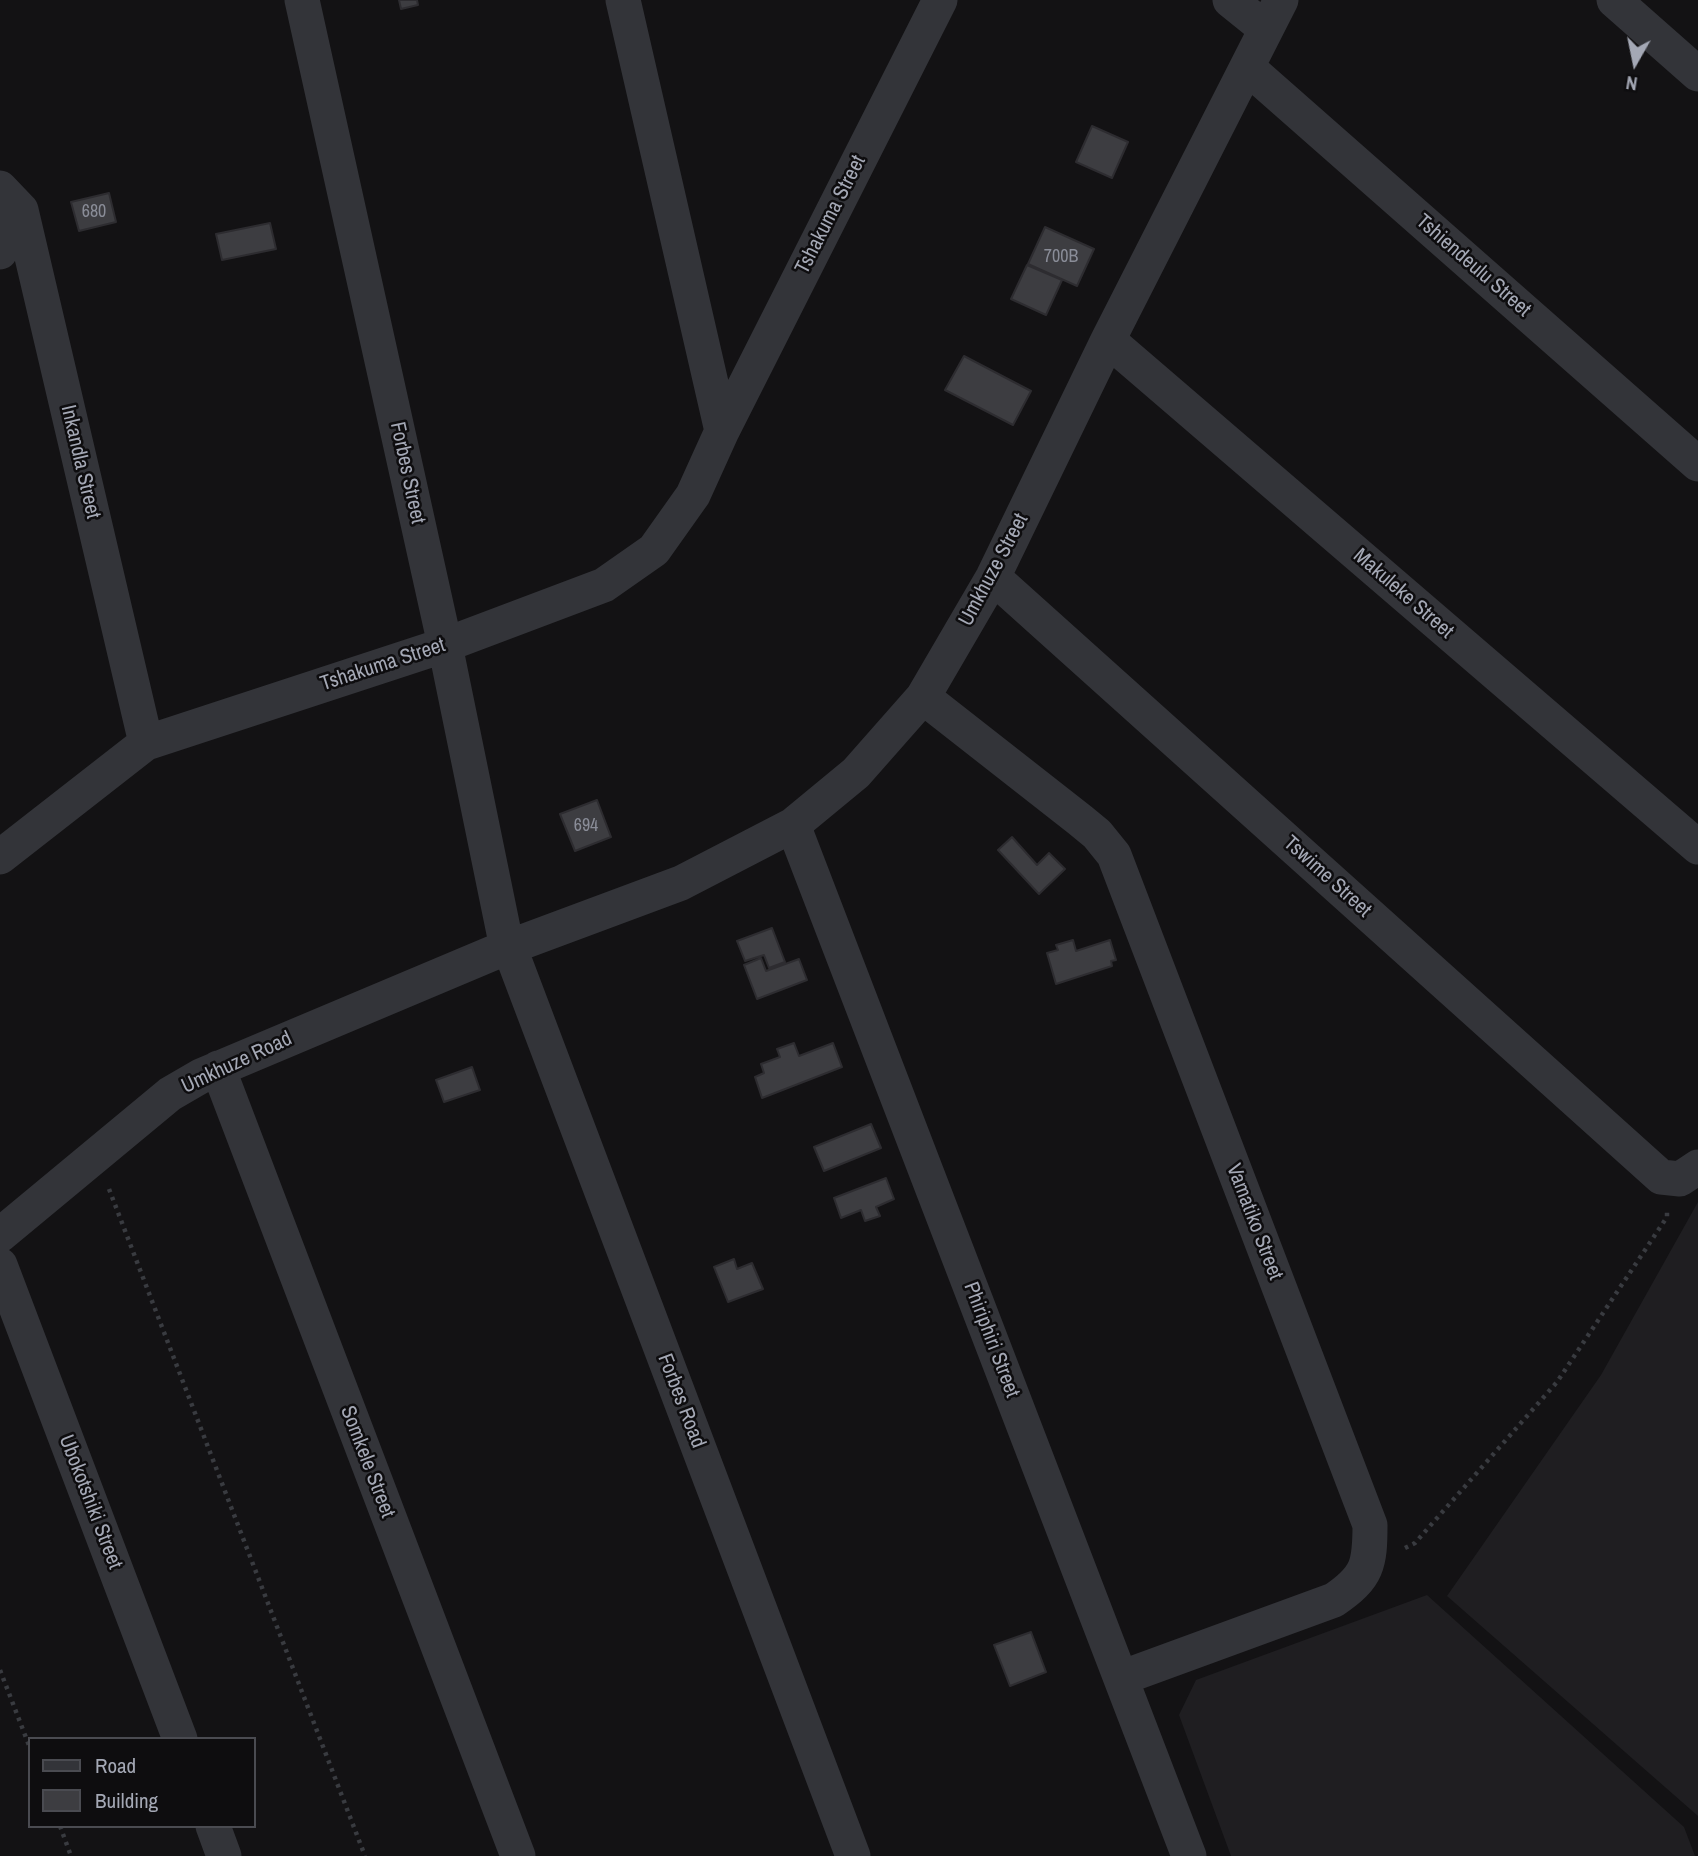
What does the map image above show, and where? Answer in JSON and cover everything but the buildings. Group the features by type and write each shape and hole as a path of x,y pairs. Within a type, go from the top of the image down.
{"street":[{"name":"Forbes Street","path":"302,0 509,947"},
{"path":"623,0 722,431"},
{"name":"Tshakuma Street","path":"0,857 146,743 445,645 604,586 654,550 693,495 722,431 940,0"},
{"path":"1230,0 1273,14"},
{"path":"1614,0 1698,74"},
{"name":"Umkhuze Street","path":"509,947 681,883 793,825 856,773 923,697 993,577 1108,340 1273,14"},
{"name":"Tshiendeulu Street","path":"1248,68 1698,464"},
{"path":"0,252 10,199"},
{"name":"Inkandla Street","path":"10,199 146,743"},
{"name":"Makuleke Street","path":"1108,340 1698,848"},
{"name":"Tswime Street","path":"993,577 1684,1176"},
{"name":"Vamatiko Street","path":"923,697 1097,834 1114,855 1370,1525 1367,1568"},
{"name":"Phiriphiri Street","path":"793,825 1189,1856"},
{"name":"Umkhuze Road","path":"0,1235 170,1094 218,1068 509,947"},
{"name":"Forbes Road","path":"509,947 853,1856"},
{"name":"Somkele Street","path":"218,1068 518,1856"},
{"name":"Ubokotshiki Street","path":"0,1265 179,1737"},
{"path":"1121,1678 1334,1600 1349,1590 1367,1568"},
{"path":"214,1828 224,1856"}],"path":[{"path":"96,1156 365,1856"},
{"path":"1367,1568 1415,1543 1557,1382 1667,1217 1684,1176"},
{"path":"0,1670 28,1743"},
{"path":"61,1828 71,1856"}],"shaded area":[{"path":"1698,1202 1698,1816 1447,1596 1601,1375"},
{"path":"1427,1595 1684,1827 1695,1856 1231,1856 1179,1715 1196,1680"}]}
